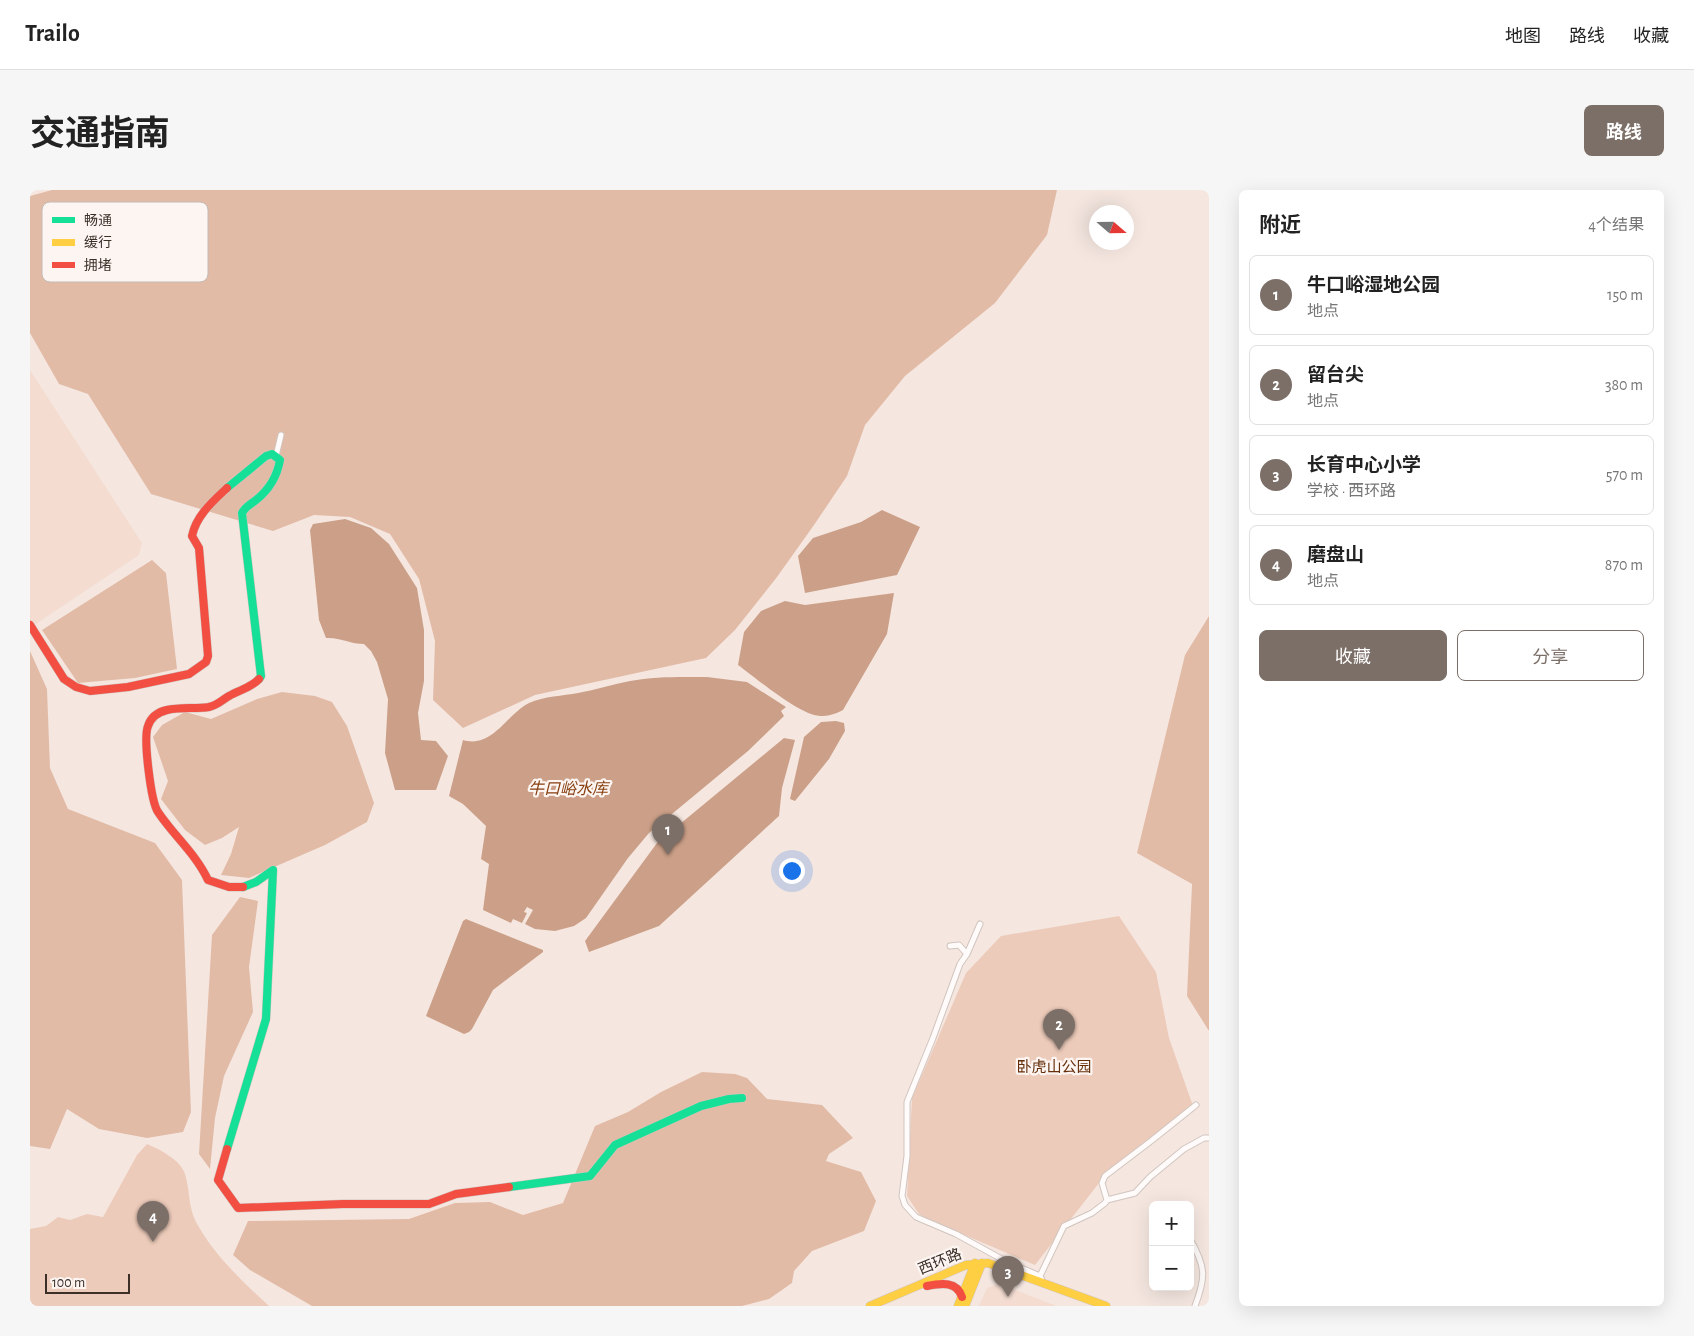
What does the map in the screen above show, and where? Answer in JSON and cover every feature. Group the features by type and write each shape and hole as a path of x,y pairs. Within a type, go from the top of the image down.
{"street":[{"path":"276,456 281,434"},
{"path":"30,625 64,679 76,687 90,692 128,687 189,674 206,662 208,656 199,548 192,536 195,525 202,513 215,500 266,456 272,454 280,460 277,477 268,491 244,509 242,513 261,676 259,680 217,704 169,710 156,715 148,726 146,738 157,811 201,865 208,880 227,887 238,888 265,877 273,870 266,1019 218,1180 238,1208 343,1204 430,1204 456,1194 590,1176 615,1145 701,1106 729,1099 742,1098"},
{"path":"980,924 967,954 960,964 907,1102 907,1149 902,1196 905,1205 916,1218 956,1234 1042,1280 1064,1226 1092,1213 1107,1200 1135,1193 1150,1177 1184,1149 1204,1138 1209,1138"},
{"path":"950,946 959,945 967,954"},
{"path":"1107,1200 1102,1183 1105,1176 1196,1104"},
{"path":"1194,1246 1203,1273 1203,1284 1195,1306"},
{"path":"958,1306 978,1265"},
{"path":"965,1306 978,1265"},
{"name":"西环路","path":"870,1306 960,1268 978,1265 1042,1280 1106,1306"},
{"name":"西环路","path":"879,1306 978,1265 1095,1306"},
{"path":"927,1286 942,1283 950,1284 959,1289 962,1297"}],"shaded area":[{"path":"52,190 1057,190 1047,235 995,303 905,376 865,425 847,476 814,525 777,577 735,630 706,658 535,695 463,728 433,700 435,641 419,579 390,534 350,517 314,515 273,531 151,494 88,394 59,384 30,333 30,196"},
{"path":"30,370 142,543 139,555 30,628"},
{"path":"152,560 166,573 177,669 135,678 78,683 42,630"},
{"path":"1209,616 1209,1031 1187,996 1192,884 1137,853 1185,655"},
{"path":"30,651 47,689 50,768 68,809 155,843 182,880 191,1112 183,1132 147,1138 99,1129 67,1109 50,1149 30,1146"},
{"path":"282,692 315,696 332,702 347,726 374,803 367,822 325,845 249,878 221,875 231,854 239,827 222,838 205,845 185,830 161,799 168,781 153,737 162,725 185,712 211,719 257,699"},
{"path":"240,897 258,901 249,967 253,1012 224,1076 215,1118 210,1169 199,1154 212,935"},
{"path":"702,1072 735,1074 747,1078 767,1099 822,1105 853,1138 829,1154 826,1161 861,1172 876,1201 864,1231 812,1251 794,1271 792,1283 769,1299 742,1306 312,1306 250,1270 233,1255 248,1221 409,1219 455,1203 490,1202 523,1215 563,1203 595,1126 628,1112 661,1092"},
{"path":"1000,1284 1057,1306 979,1306 987,1288"}],"green space":[{"name":"卧虎山公园","path":"1119,916 1156,972 1169,1038 1193,1106 1099,1183 1035,1265 919,1214 907,1196 912,1098 966,973 1001,936"},
{"path":"147,1144 169,1156 183,1169 187,1180 193,1216 203,1234 229,1267 269,1306 30,1306 30,1229 46,1226 58,1217 70,1220 87,1214 103,1217 137,1155"}],"water":[{"path":"882,510 920,527 897,575 805,593 798,556 813,538 861,522"},
{"path":"345,519 371,528 389,544 417,588 424,630 424,681 418,713 421,740 436,741 448,756 436,790 395,790 385,753 388,699 377,662 371,651 364,644 326,638 319,620 310,530 313,524"},
{"path":"894,593 887,634 843,710 829,715 811,714 778,695 738,665 744,632 761,611 785,601 805,605"},
{"name":"牛口峪水库","path":"707,677 747,682 786,707 781,711 784,716 748,751 649,833 628,858 586,918 574,926 555,931 535,929 525,924 533,910 527,907 524,912 527,913 522,923 513,919 511,923 483,910 489,864 481,859 486,826 463,804 449,796 463,740 482,740 499,729 521,708 541,699 585,692 639,679"},
{"path":"836,721 844,723 845,731 829,759 795,801 790,799 804,737 821,722"},
{"path":"784,738 795,740 782,788 779,816 659,926 589,952 585,941 657,843"},
{"path":"466,919 543,950 543,952 493,990 472,1029 464,1034 426,1016 463,921"}],"traffic: fast":[{"path":"227,488 266,456 272,454 280,460 275,477 269,487 261,496 246,507 242,513 261,676 259,679"},
{"path":"227,1149 266,1019 273,870 256,882 243,887"},
{"path":"509,1187 590,1176 615,1145 701,1106 729,1099 742,1098"}],"traffic: slow":[{"path":"958,1306 975,1263"},
{"path":"965,1306 982,1263"},
{"path":"870,1306 966,1265 988,1263 1106,1306"}],"traffic: jam":[{"path":"30,625 64,679 76,687 90,691 128,687 189,674 206,662 208,656 199,548 192,536 201,516 210,504 227,488"},
{"path":"243,887 229,887 208,880 191,853 164,821 155,806 150,784 146,743 148,726 155,715 172,709 212,706 252,685 259,679"},
{"path":"227,1149 218,1180 238,1208 343,1204 429,1204 456,1194 509,1187"},
{"path":"927,1286 948,1284 956,1288 962,1297"}],"place":[{"name":"牛口峪湿地公园","path":"668,855"},
{"name":"留台尖","path":"1059,1050"},
{"name":"磨盘山","path":"153,1242"},
{"name":"长育中心小学","path":"1008,1297"}]}
